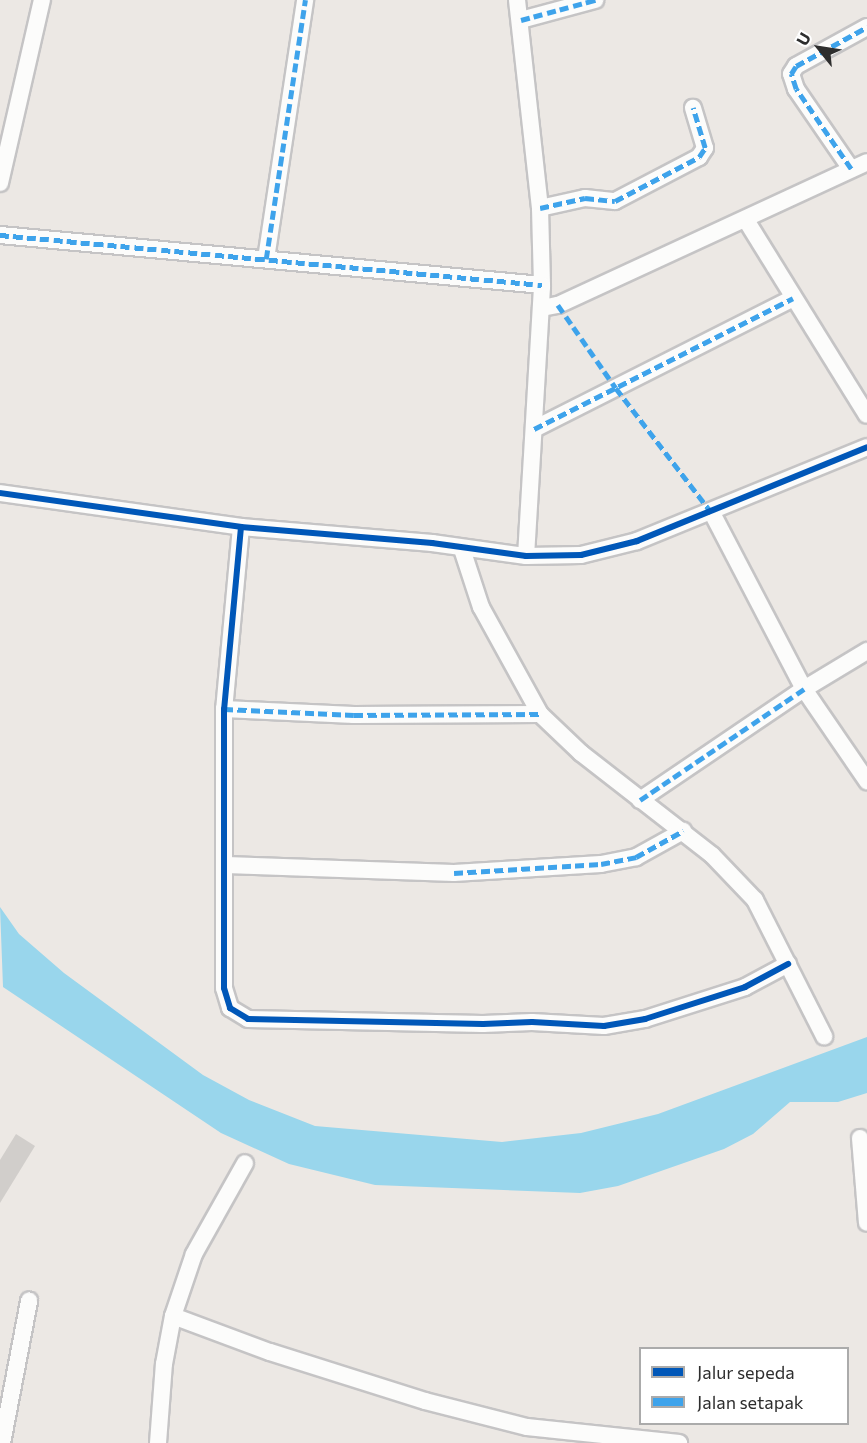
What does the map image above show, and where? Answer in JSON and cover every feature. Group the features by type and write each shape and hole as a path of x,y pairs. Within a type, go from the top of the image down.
{"street":[{"path":"0,183 42,0"},
{"path":"266,260 305,0"},
{"path":"517,0 540,208 542,285 526,556"},
{"path":"520,20 595,0"},
{"path":"851,169 796,89 791,74 796,66 867,27"},
{"path":"540,208 585,198 615,201 699,157 705,148 693,108"},
{"path":"542,308 558,305 746,220 867,162"},
{"path":"746,220 867,415"},
{"path":"0,235 542,285"},
{"path":"534,429 793,298"},
{"path":"0,493 241,527 432,543 462,549 526,556 611,550 712,513 867,447"},
{"path":"712,513 804,689 867,781"},
{"path":"241,527 224,709 226,865 224,988 230,1008 248,1018 483,1024 532,1022 604,1026 645,1018 745,987 788,964"},
{"path":"462,549 481,607 540,714 640,800 683,831 755,900 824,1036"},
{"path":"640,800 804,689 867,651"},
{"path":"224,709 343,714 540,714"},
{"path":"226,865 454,873 601,864 636,857 683,831"},
{"path":"860,1138 867,1223"},
{"path":"158,1443 163,1375 173,1316 194,1254 245,1163"},
{"path":"3,1443 29,1301"},
{"path":"173,1316 281,1356 425,1401 527,1427 604,1438 679,1443"}],"water":[{"path":"0,907 19,934 64,973 203,1075 249,1100 315,1126 502,1142 581,1133 658,1114 867,1037 867,1093 838,1102 790,1102 753,1134 724,1149 618,1186 580,1193 375,1185 289,1164 221,1133 3,987"}],"building":[{"path":"16,1134 35,1146 0,1203 0,1160"}],"marked path":[{"path":"266,259 305,0"},
{"path":"521,20 595,0"},
{"path":"851,169 796,89 791,74 796,66 867,27"},
{"path":"540,208 585,198 615,201 699,157 705,148 693,108"},
{"path":"0,235 542,285"},
{"path":"534,429 793,298"},
{"path":"558,305 616,388 712,513"},
{"path":"640,800 804,689"},
{"path":"224,709 354,715 540,714"},
{"path":"454,873 601,864 636,857 683,831"}],"cycle path":[{"path":"0,493 241,527 432,543 526,556 581,555 637,541 867,447"},
{"path":"241,527 224,709 224,988 230,1008 248,1019 483,1024 532,1022 604,1026 645,1019 745,987 788,964"}]}
